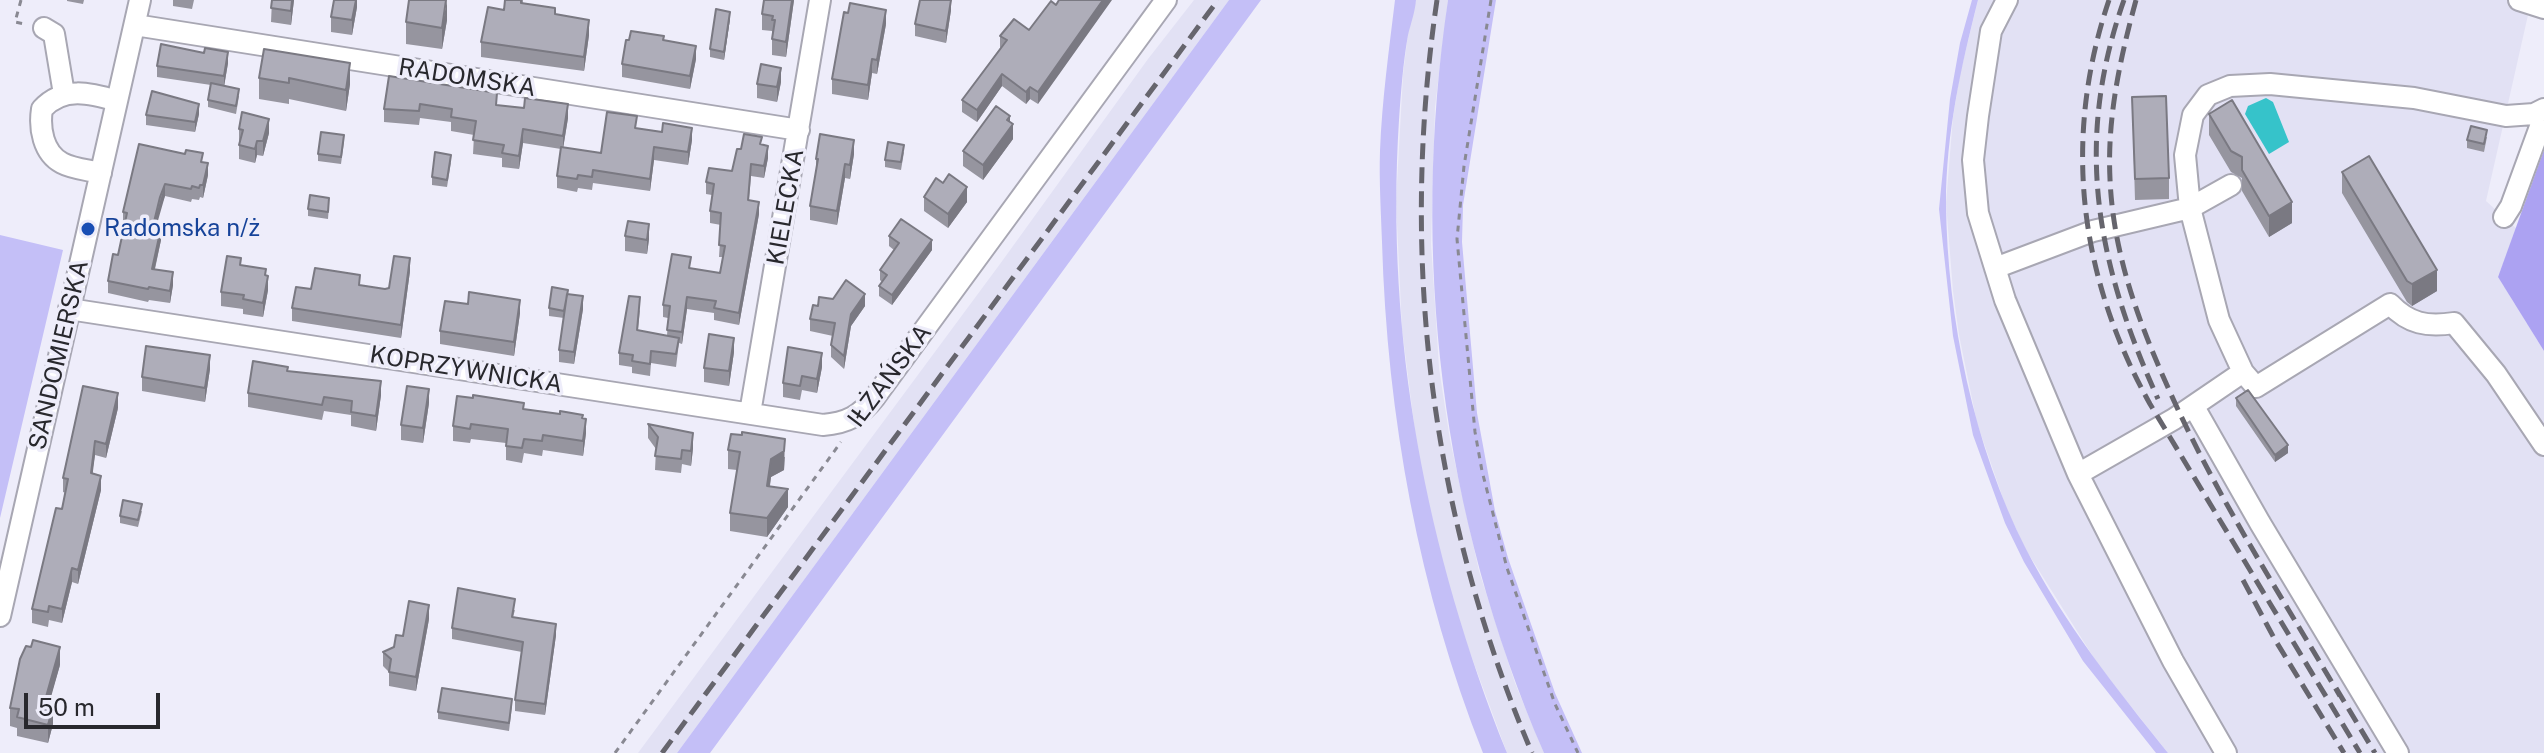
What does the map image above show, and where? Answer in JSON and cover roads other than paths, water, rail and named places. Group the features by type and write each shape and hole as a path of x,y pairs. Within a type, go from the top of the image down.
{"street":[{"name":"SANDOMIERSKA","path":"0,616 140,0"},
{"name":"KIELECKA","path":"750,413 820,0"},
{"name":"IŁŻAŃSKA","path":"860,415 1015,210 1166,0"},
{"path":"2007,0 1991,31 1973,160 1978,213 2005,300 2078,474 2173,661 2226,753"},
{"path":"2519,0 2544,8"},
{"name":"RADOMSKA","path":"135,25 799,130"},
{"path":"44,28 54,34 64,94"},
{"path":"2544,109 2534,114 2506,116 2414,98 2270,84 2230,86 2208,95 2193,115 2185,155 2190,208 2219,320 2243,372 2256,387 2390,304 2413,323 2454,323 2496,374 2544,445"},
{"path":"101,173 62,163 46,145 41,129 42,109 55,97 64,94 87,94 117,101"},
{"path":"2504,217 2511,206 2544,116"},
{"path":"1995,268 2093,231 2190,208 2231,185"},
{"name":"KOPRZYWNICKA","path":"69,309 823,425 842,423 860,415"},
{"path":"2078,474 2194,407 2243,372"},
{"path":"2194,407 2398,753"}],"water":[{"path":"2266,98 2273,102 2289,142 2269,154 2245,114 2248,106"}],"railway":[{"path":"662,753 1218,0"},
{"path":"1437,0 1426,96 1421,192 1423,288 1432,383 1447,477 1469,571 1497,663 1532,753"},
{"path":"2109,0 2094,52 2086,104 2083,155 2085,206 2093,257 2107,307 2126,356 2150,404 2360,753"},
{"path":"2124,0 2108,53 2099,104 2096,154 2099,203 2120,300 2158,399"},
{"path":"2136,0 2116,89 2110,156 2112,206 2128,284 2155,359 2205,464 2340,696"},
{"path":"2243,580 2274,638 2344,753"},
{"path":"2336,688 2375,753"}],"place":[{"name":"Radomska n/ż","path":"88,229"}]}
